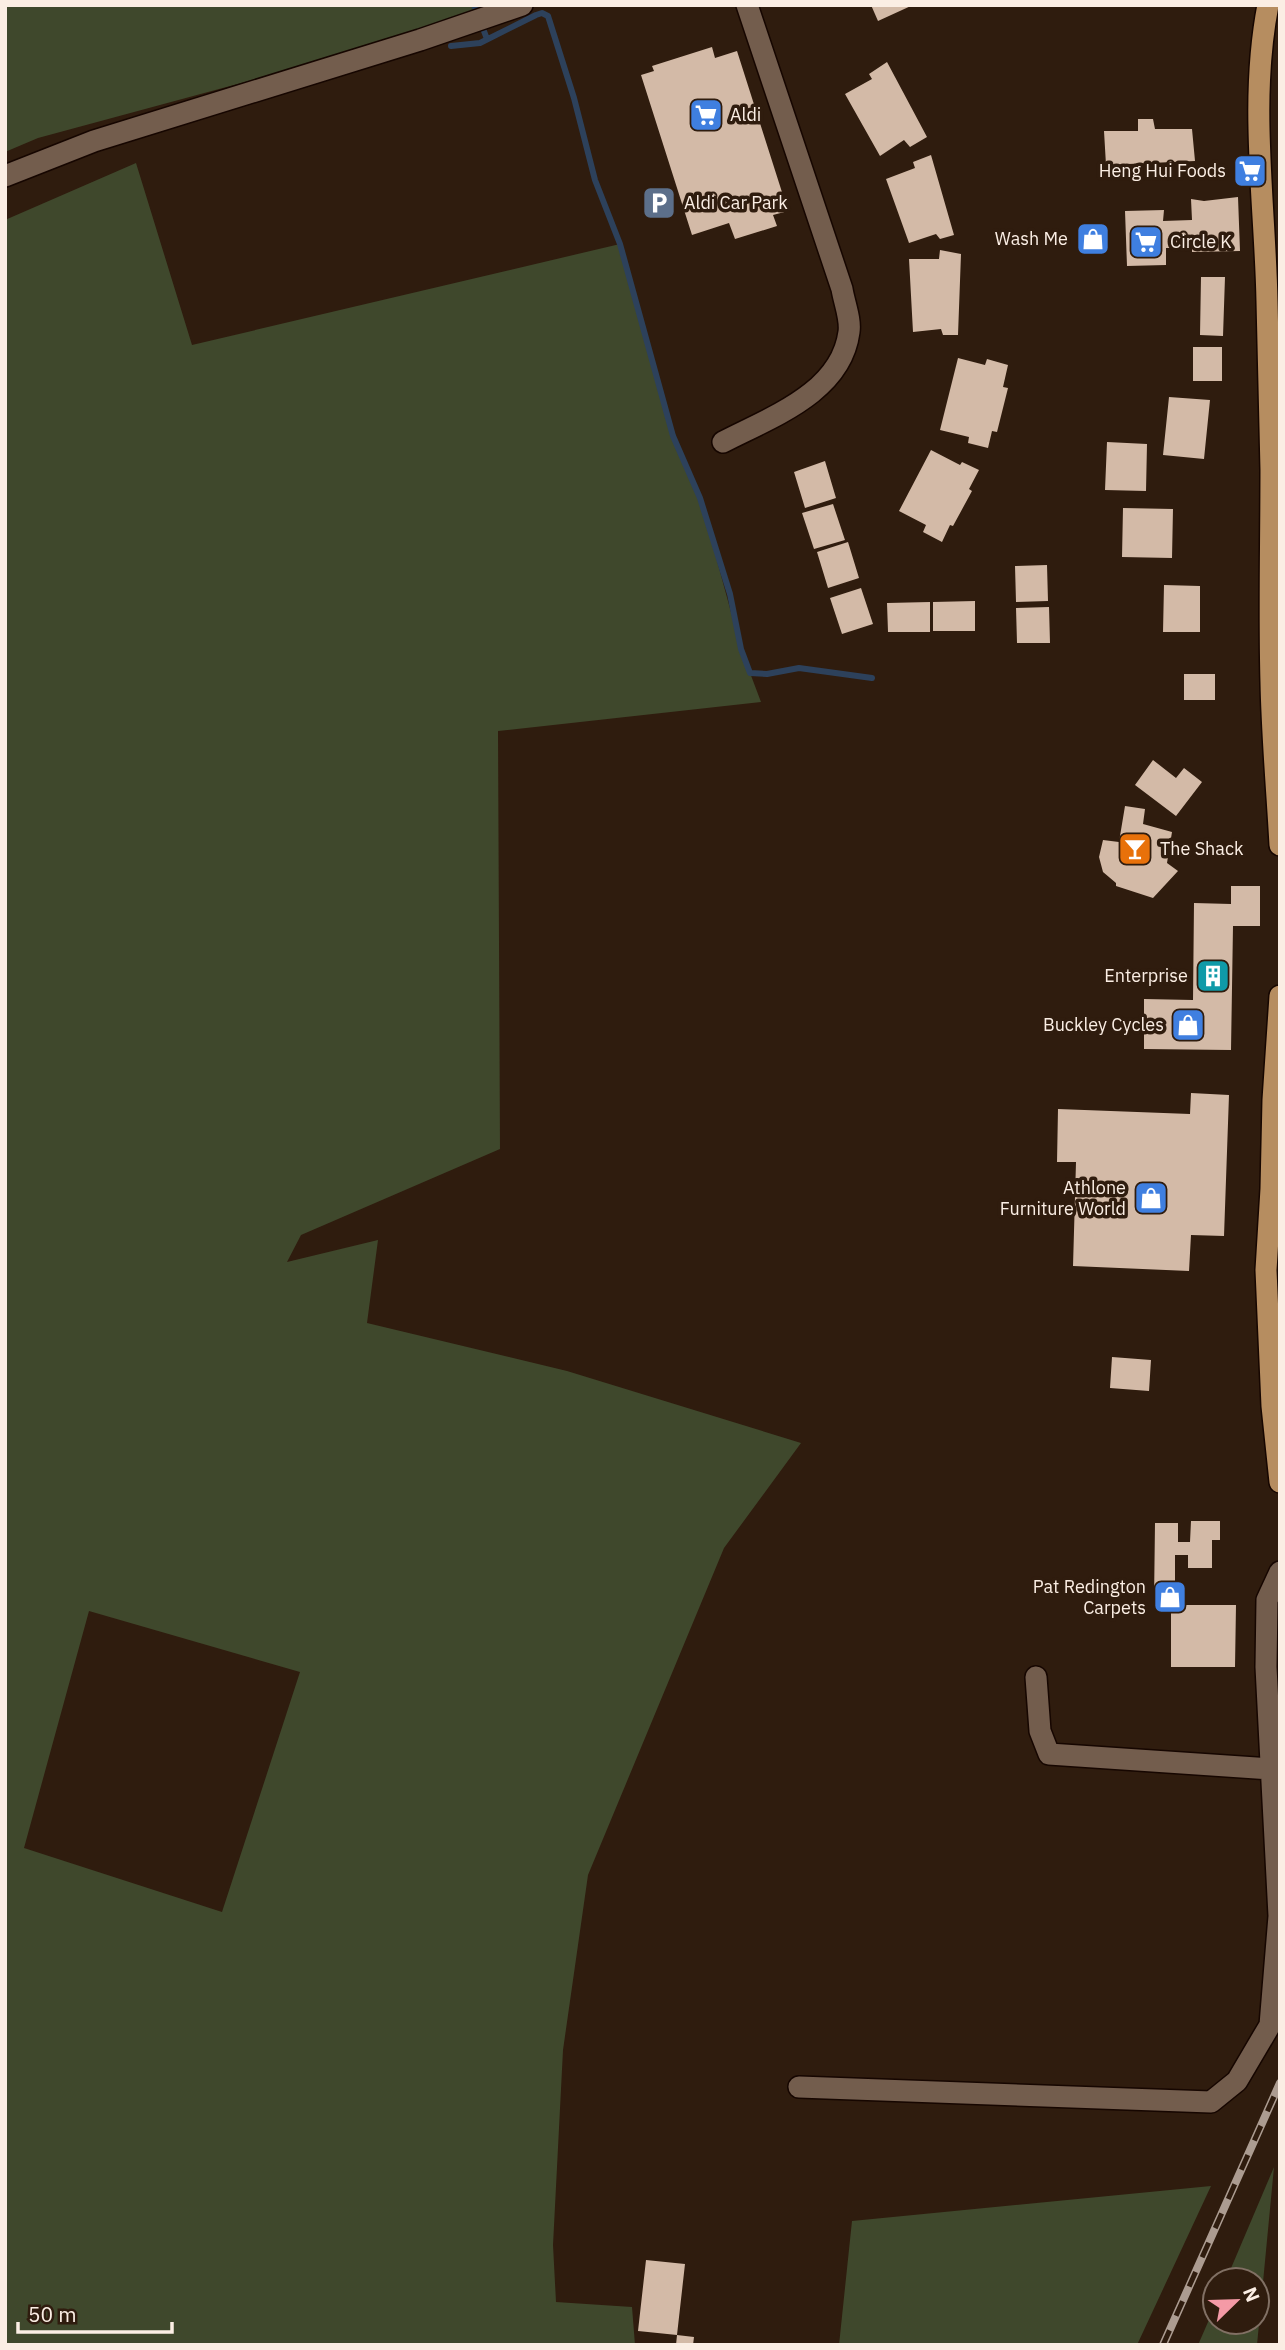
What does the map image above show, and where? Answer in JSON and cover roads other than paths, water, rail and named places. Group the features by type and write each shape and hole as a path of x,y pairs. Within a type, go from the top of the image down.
{"main road":[{"path":"1268,5 1259,81 1270,445 1270,682 1280,845"},
{"path":"1280,996 1266,1270 1272,1406 1280,1482"}],"street":[{"path":"5,176 106,136 522,5"},
{"path":"723,442 799,403 829,378 842,358 850,330 842,289 747,5"},
{"path":"799,2087 1211,2102 1237,2081 1270,2025 1279,1916 1266,1667 1267,1600 1280,1573"},
{"path":"1035,1677 1040,1731 1049,1754 1271,1769"}],"waterway":[{"path":"474,5 487,39"},
{"path":"451,46 480,43 536,15 542,13 548,16 574,98 595,180 620,244 673,436 700,498 730,594 741,649 750,673 767,674 799,668 872,678"}],"railway":[{"path":"1163,2345 1280,2083"}],"place":[{"name":"Aldi","path":"706,115"},
{"name":"Heng Hui Foods","path":"1250,171"},
{"name":"Aldi Car Park","path":"659,203"},
{"name":"Wash Me","path":"1093,239"},
{"name":"Circle K","path":"1146,242"},
{"name":"The Shack","path":"1135,849"},
{"name":"Enterprise","path":"1213,976"},
{"name":"Buckley Cycles","path":"1188,1025"},
{"name":"Athlone Furniture World","path":"1151,1198"},
{"name":"Pat Redington Carpets","path":"1170,1597"}]}
